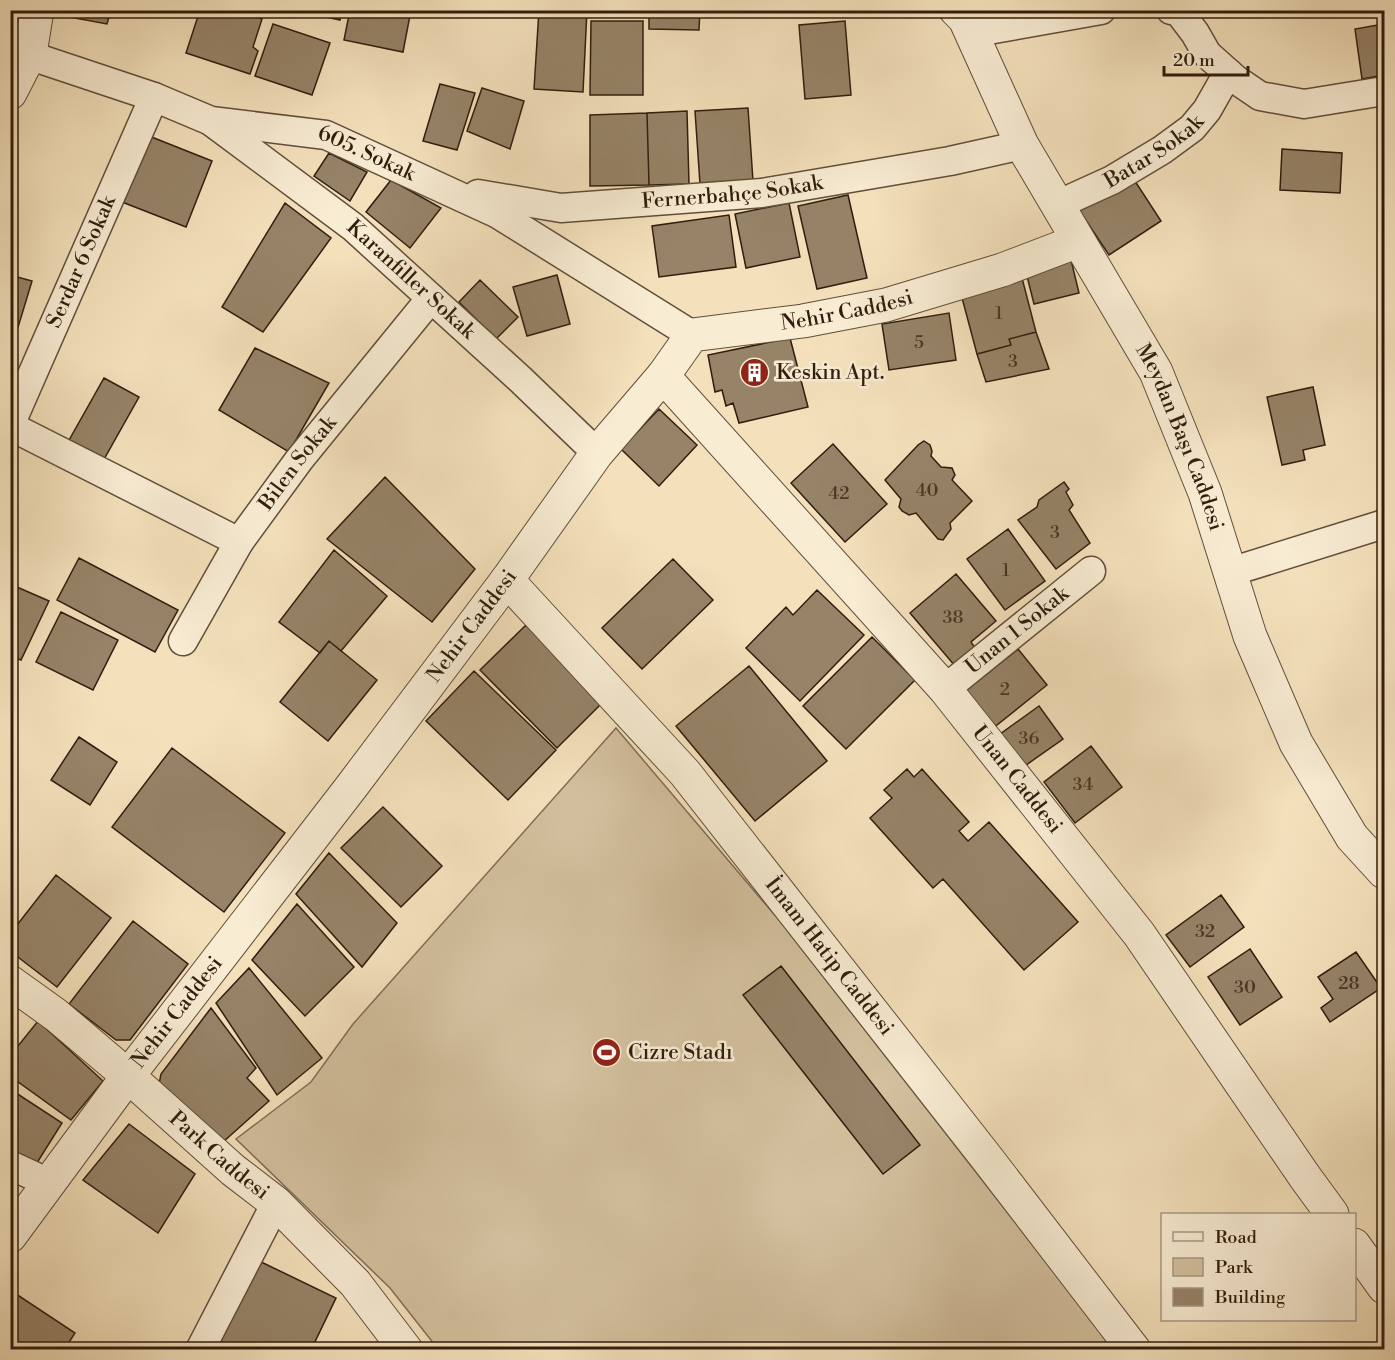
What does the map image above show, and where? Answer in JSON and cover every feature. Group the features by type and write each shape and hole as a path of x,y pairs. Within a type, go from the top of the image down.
{"street":[{"path":"10,93 20,52 37,10"},
{"path":"964,22 1101,10"},
{"path":"1177,11 1195,33 1207,54 1228,73 1260,96 1304,104 1384,90"},
{"name":"Meydan Başı Caddesi","path":"964,22 1022,145 1156,372 1205,493 1250,636 1296,743 1352,837 1384,872"},
{"name":"605. Sokak","path":"20,52 154,97 211,121 326,135 498,214 692,335"},
{"name":"Batar Sokak","path":"1057,205 1112,180 1162,150 1192,128 1207,110 1228,73"},
{"name":"Serdar 6 Sokak","path":"10,426 154,97"},
{"name":"Karanfiller Sokak","path":"211,121 353,228 597,453"},
{"name":"Fernerbahçe Sokak","path":"443,188 561,208 762,193 950,161 1022,145"},
{"name":"Nehir Caddesi","path":"10,1236 128,1076 352,786 507,580 597,453 663,376 692,335 803,321 886,305 1002,270 1078,240"},
{"name":"Bilen Sokak","path":"183,642 239,542 299,460 431,298"},
{"name":"Unan Caddesi","path":"663,376 945,689 1139,934 1331,1213"},
{"path":"10,426 239,542"},
{"path":"1230,572 1384,524"},
{"name":"Unan 1 Sokak","path":"945,689 1091,571"},
{"name":"İmam Hatip Caddesi","path":"507,580 685,773 979,1147 1134,1350"},
{"name":"Park Caddesi","path":"10,982 56,1015 233,1170 276,1203 355,1283 406,1350"},
{"path":"10,1165 49,1183"},
{"path":"200,1350 276,1203"},
{"path":"1356,1248 1384,1287"}],"green space":[{"name":"Cizre Stadı","path":"616,728 778,919 1114,1349 438,1349 390,1288 236,1139 311,1082 353,1024"}],"building":[{"path":"59,10 111,10 107,24 58,15"},
{"path":"200,10 236,10 262,19 253,47 258,51 250,74 186,53"},
{"path":"304,10 343,10 340,20 303,12"},
{"path":"350,10 411,10 403,52 344,40"},
{"path":"539,10 587,10 583,92 534,89"},
{"path":"649,10 700,10 699,30 649,29"},
{"path":"591,21 643,21 643,95 590,95"},
{"path":"845,21 851,95 805,99 799,25"},
{"path":"273,24 330,43 312,95 255,76"},
{"path":"1384,24 1384,75 1362,79 1355,29"},
{"path":"440,84 475,93 457,150 423,141"},
{"path":"482,88 524,101 510,149 467,131"},
{"path":"748,108 753,181 700,184 695,111"},
{"path":"687,111 689,184 649,185 647,113"},
{"path":"647,113 649,185 590,186 590,115"},
{"path":"149,136 212,161 186,227 122,202"},
{"path":"1282,149 1342,153 1340,193 1280,190"},
{"path":"329,153 367,172 350,201 314,176"},
{"path":"1131,175 1161,221 1109,255 1079,210"},
{"path":"391,180 441,208 410,248 366,212"},
{"path":"848,195 867,278 817,289 798,206"},
{"path":"285,203 331,238 263,332 222,307"},
{"path":"789,203 800,257 746,268 735,214"},
{"path":"729,215 736,267 659,277 652,226"},
{"path":"1071,260 1079,293 1034,304 1026,272"},
{"path":"10,275 32,281 16,334 10,333"},
{"path":"557,275 570,324 527,336 513,287"},
{"path":"1022,278 1036,332 1009,339 1011,345 977,354 961,294"},
{"path":"480,280 518,317 496,339 459,302"},
{"path":"949,313 956,360 889,370 882,324"},
{"path":"1036,332 1049,369 986,382 977,354 1011,345 1009,339"},
{"name":"Keskin Apt.","path":"790,338 808,407 739,423 733,403 726,406 722,390 715,392 708,355"},
{"path":"255,348 329,383 289,452 219,410"},
{"path":"104,378 139,397 103,461 68,442"},
{"path":"1313,387 1325,445 1303,450 1305,460 1282,465 1267,397"},
{"path":"659,409 697,445 659,486 621,449"},
{"path":"924,441 930,445 931,456 941,467 952,468 955,475 952,480 972,501 950,523 951,529 943,540 938,539 916,513 909,515 902,511 899,507 901,499 885,480"},
{"path":"833,444 887,504 845,542 791,483"},
{"path":"385,477 475,569 432,622 327,539"},
{"path":"1064,482 1069,489 1066,492 1073,505 1069,510 1090,543 1056,569 1018,520 1037,507 1039,500"},
{"path":"1008,529 1045,581 1005,610 967,559"},
{"path":"334,550 387,596 341,651 329,641 320,653 279,622"},
{"path":"79,558 178,610 155,652 57,600"},
{"path":"673,559 713,600 642,669 602,628"},
{"path":"956,574 996,621 971,642 975,648 955,666 910,613"},
{"path":"10,584 49,601 21,660 10,656"},
{"path":"817,590 864,635 800,701 746,648 786,607 793,615"},
{"path":"61,612 118,640 93,690 36,662"},
{"path":"526,625 602,703 557,748 480,670"},
{"path":"872,637 915,680 846,749 803,706"},
{"path":"329,641 377,680 328,741 280,702"},
{"path":"1018,649 1047,685 992,729 963,693"},
{"path":"749,666 827,761 755,821 676,726"},
{"path":"474,671 556,750 508,800 426,721"},
{"path":"1039,706 1063,739 1019,770 996,737"},
{"path":"79,737 117,762 90,805 51,780"},
{"path":"1091,746 1122,787 1075,823 1044,782"},
{"path":"172,748 285,833 224,912 112,827"},
{"path":"907,769 914,777 922,769 969,822 959,831 968,841 989,822 1078,922 1024,970 943,879 933,888 870,818 892,798 884,790"},
{"path":"383,807 442,866 401,907 341,848"},
{"path":"329,853 397,923 362,967 296,894"},
{"path":"56,875 111,918 57,987 10,951 10,934"},
{"path":"1221,895 1244,927 1190,967 1166,935"},
{"path":"297,904 354,967 305,1016 252,960"},
{"path":"133,921 188,964 130,1040 116,1040 69,1004"},
{"path":"1250,949 1282,997 1240,1025 1208,977"},
{"path":"1356,952 1381,988 1330,1022 1321,1008 1333,999 1318,977"},
{"path":"781,966 920,1145 883,1174 743,995"},
{"path":"249,968 322,1058 277,1095 216,1003"},
{"path":"211,1008 256,1068 247,1078 269,1101 223,1142 159,1084 161,1074"},
{"path":"38,1021 103,1081 71,1120 10,1076 10,1056"},
{"path":"10,1089 62,1123 35,1166 10,1154"},
{"path":"129,1124 195,1174 158,1233 83,1180"},
{"path":"257,1260 336,1298 311,1350 214,1350"},
{"path":"10,1290 75,1333 64,1350 10,1350"}],"place":[{"name":"Keskin Apt.","path":"755,373"},
{"name":"Cizre Stadı","path":"607,1053"}]}
